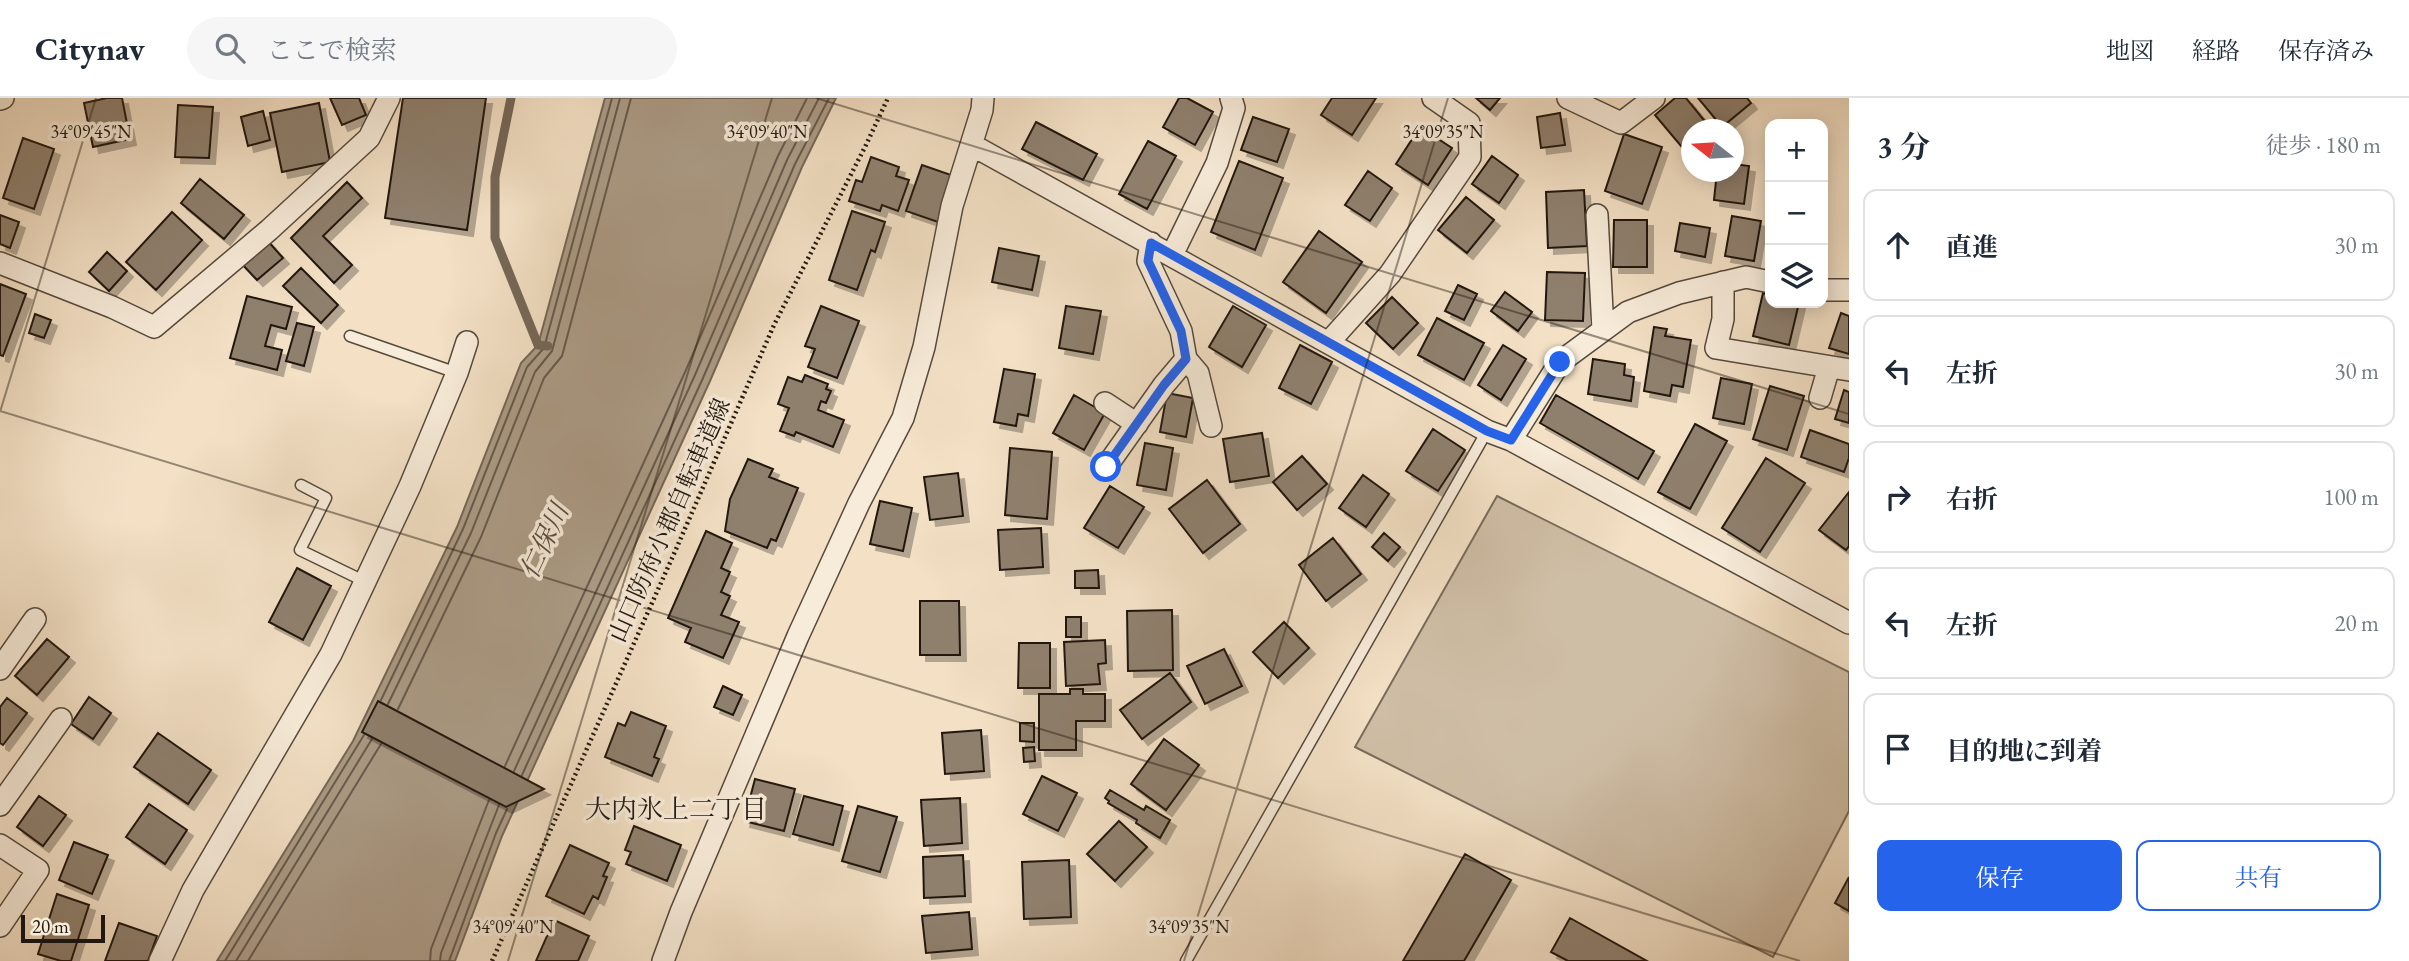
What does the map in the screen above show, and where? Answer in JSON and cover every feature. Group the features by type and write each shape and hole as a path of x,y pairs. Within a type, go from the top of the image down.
{"street":[{"path":"0,263 112,307 154,327 269,230 369,138 389,98"},
{"path":"663,961 798,636 859,503 903,418 924,347 952,206 972,145 983,98"},
{"path":"1172,255 1217,163 1234,108 1231,98"},
{"path":"1329,342 1390,274 1470,157 1469,122 1433,98"},
{"path":"1568,98 1621,123 1654,98"},
{"path":"972,145 1487,431 1511,440 1849,623"},
{"path":"1597,215 1603,330"},
{"path":"1151,243 1148,261 1181,331 1186,359 1198,373 1211,426"},
{"path":"1511,440 1560,362 1628,312 1679,293 1723,282 1746,277 1765,281"},
{"path":"1723,282 1723,319 1716,348 1839,368 1820,398"},
{"path":"1828,290 1849,290"},
{"path":"160,961 193,890 331,654 411,486 467,342"},
{"path":"1106,467 1186,359"},
{"path":"1105,403 1137,424"},
{"path":"0,669 35,619"},
{"path":"0,805 61,719"},
{"path":"0,845 38,870 0,926"}],"lane":[{"path":"350,336 457,373"},
{"path":"1186,961 1487,431"},
{"path":"301,485 326,498 300,550 366,582"}],"path":[{"name":"山口防府小郡自転車道線","path":"492,961 774,325 888,98"}],"shaded area":[{"path":"1497,496 1849,672 1849,811 1773,957 1355,747"}],"water":[{"name":"仁保川","path":"605,98 836,98 802,167 710,381 502,836 455,961 217,961 353,741 457,527 521,363 538,345"}],"building":[{"path":"122,98 130,139 93,147 84,103"},
{"path":"330,98 359,98 366,115 342,125"},
{"path":"403,98 486,98 467,230 385,218"},
{"path":"1179,98 1187,98 1213,112 1195,145 1163,127"},
{"path":"1332,98 1376,98 1352,135 1321,115"},
{"path":"1476,98 1500,98 1490,110"},
{"path":"1675,98 1686,98 1703,119 1681,119 1681,146 1655,115"},
{"path":"1698,98 1747,98 1751,103 1732,119 1715,119"},
{"path":"319,103 330,162 282,172 270,113"},
{"path":"178,105 213,107 209,158 175,157"},
{"path":"263,111 270,140 248,146 241,117"},
{"path":"1560,113 1565,145 1541,148 1537,117"},
{"path":"1253,117 1289,129 1277,162 1241,150"},
{"path":"1036,122 1097,154 1083,180 1022,149"},
{"path":"1420,127 1452,148 1428,185 1396,164"},
{"path":"1624,134 1662,147 1642,204 1605,191"},
{"path":"23,138 54,149 34,209 3,198"},
{"path":"1148,141 1176,156 1147,209 1119,194"},
{"path":"1492,156 1518,175 1499,203 1472,184"},
{"path":"871,157 899,167 896,176 909,180 898,211 882,205 880,211 849,201 856,180 862,182"},
{"path":"1239,161 1283,178 1255,250 1211,232"},
{"path":"922,165 954,176 938,222 906,211"},
{"path":"1744,165 1749,166 1744,204 1714,200 1716,182 1744,182"},
{"path":"1368,171 1392,188 1370,221 1345,205"},
{"path":"200,179 244,215 224,239 181,203"},
{"path":"347,182 362,198 323,236 352,265 334,283 291,238"},
{"path":"1584,190 1587,246 1548,248 1546,192"},
{"path":"1466,197 1494,220 1467,253 1438,230"},
{"path":"852,211 885,222 875,252 871,250 857,290 829,280"},
{"path":"172,212 202,240 156,290 126,262"},
{"path":"0,215 19,222 10,248 0,244"},
{"path":"1732,216 1761,221 1754,261 1725,256"},
{"path":"1614,220 1647,220 1647,267 1613,267"},
{"path":"1680,223 1710,228 1705,257 1675,251"},
{"path":"1319,231 1362,262 1326,313 1283,282"},
{"path":"266,239 283,258 257,280 240,262"},
{"path":"999,248 1039,256 1032,290 992,282"},
{"path":"107,252 127,271 109,291 89,272"},
{"path":"301,268 338,305 321,323 283,286"},
{"path":"1547,272 1585,273 1583,321 1545,320"},
{"path":"0,284 26,294 3,356 0,355"},
{"path":"1458,285 1477,294 1464,320 1445,311"},
{"path":"1505,292 1532,312 1518,331 1491,311"},
{"path":"1763,293 1765,308 1798,308 1789,345 1753,336"},
{"path":"247,296 292,307 286,329 271,325 265,346 282,350 277,370 230,358"},
{"path":"1392,297 1418,323 1393,349 1366,323"},
{"path":"821,306 859,321 837,378 808,367 815,349 805,346"},
{"path":"1066,306 1101,311 1093,354 1059,348"},
{"path":"1233,306 1266,325 1242,367 1209,347"},
{"path":"1841,313 1849,316 1849,354 1829,348"},
{"path":"35,314 51,320 44,338 29,333"},
{"path":"1437,318 1484,343 1464,380 1418,355"},
{"path":"297,323 314,327 304,366 286,361"},
{"path":"1654,327 1667,329 1665,336 1691,340 1683,387 1672,385 1670,396 1644,391"},
{"path":"1300,345 1332,362 1311,404 1279,388"},
{"path":"1503,345 1526,359 1501,400 1478,385"},
{"path":"1593,359 1625,364 1624,375 1634,377 1631,401 1588,394"},
{"path":"1004,369 1035,374 1028,416 1018,414 1016,426 994,422"},
{"path":"805,375 828,384 826,389 831,391 826,403 821,401 818,410 844,420 833,447 796,432 794,436 780,431 789,408 778,404 788,377 802,382"},
{"path":"1721,378 1752,384 1744,424 1713,418"},
{"path":"1770,386 1804,396 1787,450 1753,439"},
{"path":"1844,390 1849,392 1849,423 1835,419"},
{"path":"1167,393 1193,398 1186,437 1160,432"},
{"path":"1074,395 1105,413 1084,450 1053,433"},
{"path":"1556,395 1654,451 1638,479 1540,423"},
{"path":"1695,424 1727,441 1690,509 1658,492"},
{"path":"1433,429 1465,450 1438,491 1406,471"},
{"path":"1810,430 1849,444 1849,458 1844,472 1801,457"},
{"path":"1262,433 1269,476 1230,482 1223,439"},
{"path":"1145,443 1173,448 1166,490 1137,485"},
{"path":"1010,448 1052,452 1047,519 1005,515"},
{"path":"1302,456 1327,484 1297,510 1273,482"},
{"path":"1766,458 1805,483 1760,552 1722,528"},
{"path":"748,459 773,469 769,477 798,488 776,541 771,539 767,548 725,531 730,499"},
{"path":"958,473 963,516 930,520 924,477"},
{"path":"1363,475 1389,494 1366,527 1339,508"},
{"path":"1207,480 1240,524 1203,553 1169,509"},
{"path":"1110,486 1144,507 1118,548 1084,528"},
{"path":"1849,492 1849,546 1846,550 1819,530"},
{"path":"880,501 912,508 903,551 870,544"},
{"path":"1041,528 1043,567 1000,570 998,530"},
{"path":"706,531 732,543 721,568 730,572 721,592 730,596 721,615 739,622 723,658 685,642 691,628 668,618"},
{"path":"1384,533 1400,547 1388,561 1372,547"},
{"path":"1333,538 1361,574 1326,601 1299,565"},
{"path":"297,568 331,586 303,640 269,622"},
{"path":"1098,570 1099,588 1075,588 1075,571"},
{"path":"920,601 959,601 960,655 920,655"},
{"path":"1172,610 1173,670 1128,671 1127,611"},
{"path":"1066,617 1081,617 1081,637 1066,637"},
{"path":"1284,622 1309,648 1278,678 1253,652"},
{"path":"47,639 69,657 37,695 15,676"},
{"path":"1105,640 1106,663 1098,664 1100,684 1066,686 1064,642"},
{"path":"1019,643 1050,643 1050,688 1018,688"},
{"path":"1224,649 1242,686 1205,704 1187,666"},
{"path":"1170,673 1191,702 1142,739 1120,710"},
{"path":"723,686 742,695 733,715 714,707"},
{"path":"1070,689 1083,689 1083,694 1105,694 1105,721 1076,721 1076,750 1039,750 1039,694 1070,694"},
{"path":"89,697 111,713 93,739 71,724"},
{"path":"7,698 27,713 3,745 0,743 0,707"},
{"path":"378,701 544,789 506,807 362,732"},
{"path":"631,712 666,726 654,757 659,759 652,776 605,757 618,723 625,726"},
{"path":"1020,723 1034,723 1034,742 1020,741"},
{"path":"981,730 984,771 945,774 942,733"},
{"path":"158,733 211,770 188,804 134,767"},
{"path":"1164,739 1199,765 1166,810 1131,784"},
{"path":"1034,747 1035,761 1024,762 1023,748"},
{"path":"1042,776 1077,793 1058,831 1023,814"},
{"path":"755,779 795,789 784,831 744,821"},
{"path":"1110,790 1144,810 1146,806 1170,820 1160,838 1108,803 1105,798"},
{"path":"39,796 66,815 43,846 17,827"},
{"path":"804,796 843,806 833,845 793,834"},
{"path":"960,798 962,843 924,846 921,800"},
{"path":"149,804 187,830 165,864 126,837"},
{"path":"858,806 897,817 880,872 842,861"},
{"path":"1119,821 1147,847 1115,881 1087,854"},
{"path":"634,826 681,845 667,881 626,864 631,852 625,850"},
{"path":"74,842 108,855 92,894 59,880"},
{"path":"570,845 609,863 603,876 607,877 598,899 593,896 584,914 546,896"},
{"path":"1465,854 1511,880 1464,961 1403,961"},
{"path":"963,855 965,896 924,898 923,857"},
{"path":"1069,860 1071,917 1024,919 1022,862"},
{"path":"1849,877 1849,911 1835,903"},
{"path":"57,894 89,905 71,961 38,954"},
{"path":"969,912 972,949 926,953 922,916"},
{"path":"1570,918 1647,961 1568,961 1551,952"},
{"path":"554,920 589,936 578,961 536,961"},
{"path":"119,923 157,936 148,961 105,961"}],"waterway":[{"path":"511,98 495,177 495,238 538,345 548,346"}],"district":[{"name":"大内氷上二丁目","path":"676,809"}],"route":[{"path":"1106,467 1164,385 1186,359 1181,331 1148,261 1151,243 1487,431 1511,440 1560,362"}]}
